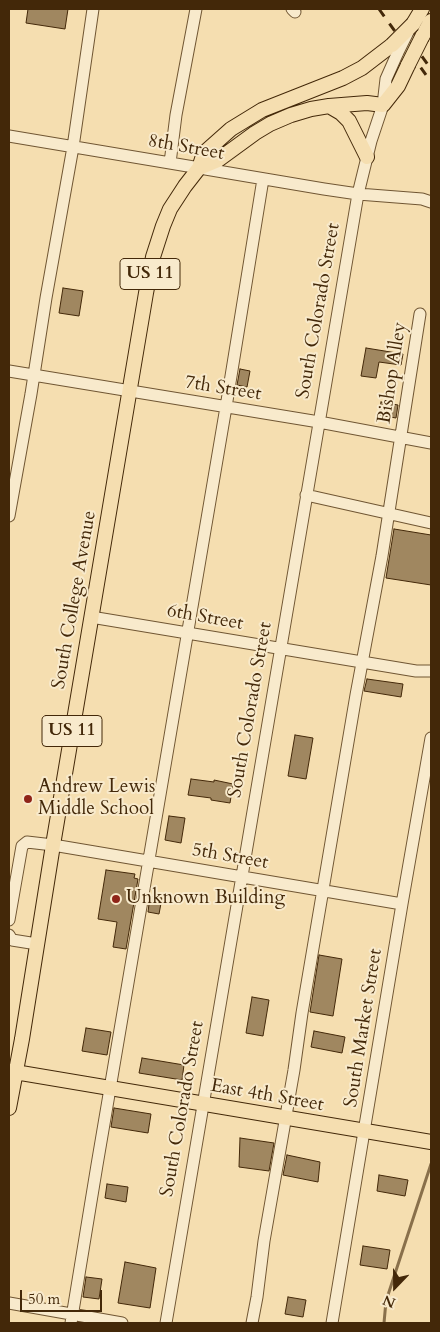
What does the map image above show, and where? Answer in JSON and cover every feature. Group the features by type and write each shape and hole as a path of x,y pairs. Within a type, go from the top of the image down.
{"main road":[{"name":"US 11","path":"199,168 204,153 245,120 284,100 343,78 395,48 422,9"},
{"name":"South Colorado Street","path":"383,105 398,86 431,21"},
{"name":"US 11","path":"199,168 218,160 241,142 270,124 297,113 329,106 383,105"},
{"path":"329,106 341,113 349,121 367,157"},
{"name":"South College Avenue","path":"9,1108 12,1071 37,944 146,293 154,257 170,209 199,168"},
{"name":"East 4th Street","path":"12,1071 431,1142"}],"street":[{"path":"9,516 72,147 93,9"},
{"path":"170,162 176,115 196,9"},
{"name":"South Colorado Street","path":"166,1323 358,194 383,105 386,79 395,48"},
{"name":"8th Street","path":"9,136 358,194 412,198 431,202"},
{"path":"72,1319 263,179"},
{"name":"Bishop Alley","path":"252,1323 322,890 382,556 420,314"},
{"name":"7th Street","path":"9,371 319,422 431,443"},
{"path":"306,495 431,523"},
{"name":"6th Street","path":"92,617 416,671 431,671"},
{"name":"South Market Street","path":"332,1323 431,738"},
{"name":"5th Street","path":"9,920 22,846 27,842 402,904"},
{"path":"9,935 12,940 37,944"},
{"path":"9,1303 72,1319 122,1323"}],"building":[{"path":"28,9 68,9 65,29 26,23"},
{"path":"63,288 83,291 79,316 59,313"},
{"path":"366,348 403,354 401,365 379,362 376,378 361,376"},
{"path":"240,369 250,371 247,387 237,385"},
{"path":"381,402 398,405 396,418 379,415"},
{"path":"394,529 431,535 431,585 386,578"},
{"path":"367,679 403,684 401,697 364,691"},
{"path":"295,735 313,738 306,779 288,776"},
{"path":"191,779 214,782 214,780 233,784 230,803 188,795"},
{"path":"169,816 185,818 181,843 165,840"},
{"name":"Unknown Building","path":"106,870 135,874 134,878 138,879 126,949 113,947 117,922 98,919"},
{"path":"150,896 162,898 159,914 148,912"},
{"path":"319,955 342,959 333,1016 310,1012"},
{"path":"252,997 269,1000 263,1036 246,1033"},
{"path":"86,1028 111,1032 107,1055 82,1051"},
{"path":"314,1031 345,1037 342,1053 311,1047"},
{"path":"142,1058 184,1065 182,1080 139,1073"},
{"path":"114,1108 151,1114 148,1133 111,1127"},
{"path":"240,1138 274,1143 269,1171 239,1167"},
{"path":"287,1155 320,1162 318,1182 283,1175"},
{"path":"379,1175 408,1180 405,1196 377,1191"},
{"path":"107,1184 128,1187 126,1202 105,1198"},
{"path":"363,1246 390,1250 387,1269 360,1265"},
{"path":"125,1262 156,1268 150,1308 118,1303"},
{"path":"86,1277 102,1279 99,1299 83,1297"},
{"path":"288,1297 306,1300 303,1317 285,1314"}],"waterway":[{"path":"384,1323 386,1301 431,1164"}],"railway":[{"path":"379,9 431,82"},
{"path":"401,27 431,69"}],"place":[{"name":"Andrew Lewis Middle School","path":"28,799"},
{"name":"Unknown Building","path":"116,899"}]}
